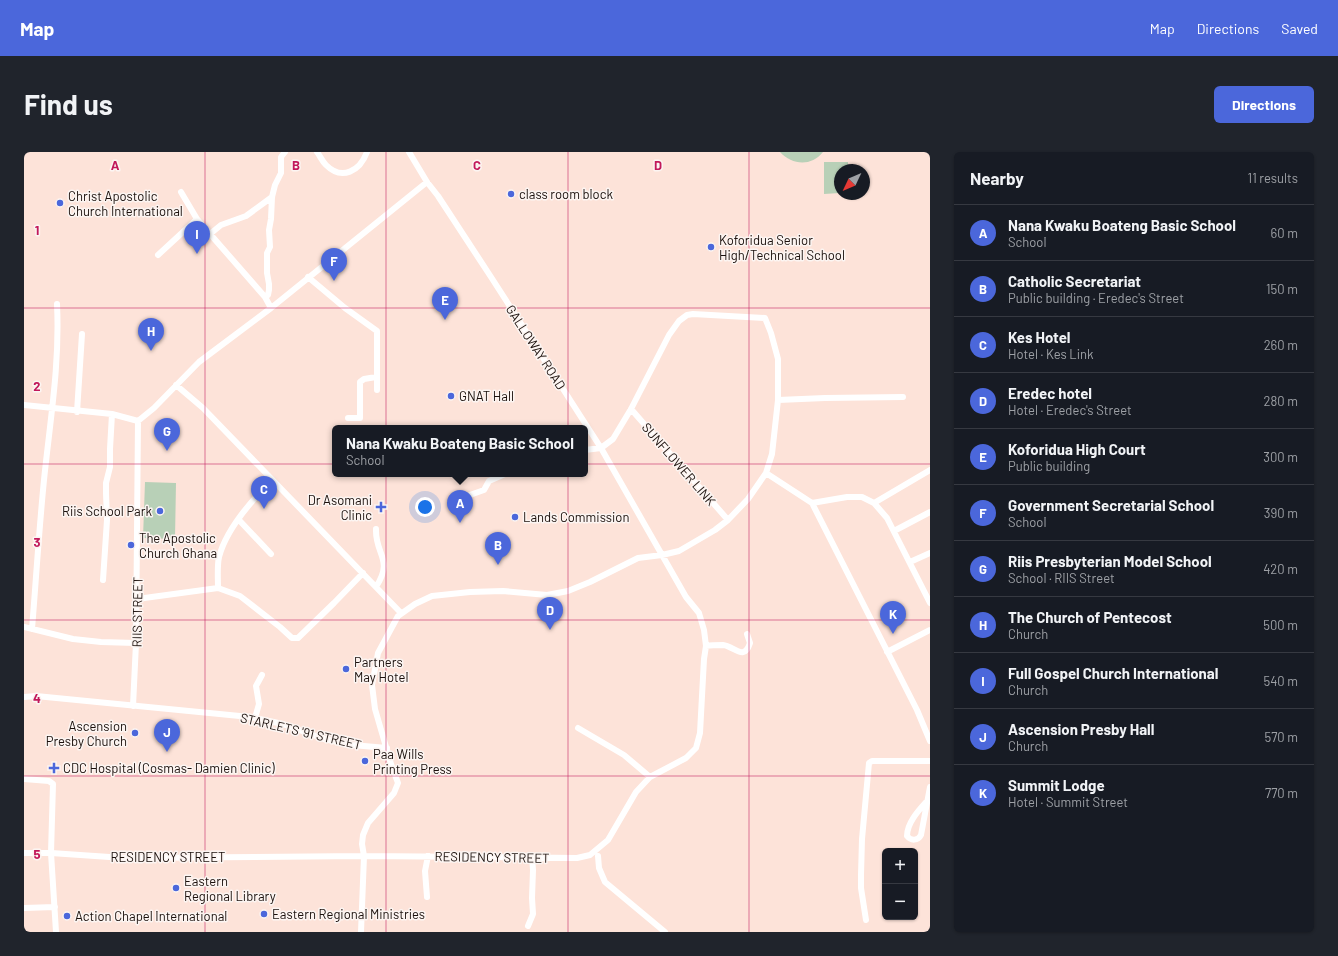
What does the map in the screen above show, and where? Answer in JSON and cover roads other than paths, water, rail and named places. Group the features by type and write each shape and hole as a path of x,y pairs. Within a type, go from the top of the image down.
{"street":[{"path":"265,297 268,295 269,290 267,253 270,247 269,230 272,197 275,185 281,173 281,157 285,152"},
{"path":"317,152 326,165 335,172 344,174 351,172 356,168 364,159 367,152"},
{"name":"GALLOWAY ROAD","path":"409,152 427,182 438,196 586,425"},
{"path":"24,405 77,412 112,414 138,421 154,408 199,362 271,308 427,182"},
{"path":"181,192 197,219 265,297 271,308"},
{"path":"210,234 221,225 246,216 272,197"},
{"path":"158,255 197,219"},
{"path":"308,277 345,308 377,331 377,390"},
{"path":"32,629 44,480 54,408 58,353 57,304"},
{"path":"361,932 364,856 362,844 364,835 368,824 390,799 397,787 397,779 390,764 387,748 375,709 372,685 378,653 398,616 426,598 432,596 470,592 503,591 547,595 568,591 590,582 638,558 679,551 716,530 748,499 766,473 772,454 778,400 778,359 765,318 693,314 682,318 678,321 669,335 631,409 613,440 601,448 588,450"},
{"path":"77,412 82,334"},
{"path":"348,418 360,418 360,382 364,379 376,377"},
{"path":"176,385 203,408 401,614"},
{"path":"778,400 903,397"},
{"name":"SUNFLOWER LINK","path":"631,409 728,520"},
{"path":"103,580 107,520 106,488 110,467 112,414"},
{"name":"RIIS STREET","path":"133,706 137,599 138,421"},
{"name":"GALLOWAY ROAD","path":"588,428 658,546"},
{"path":"874,503 930,470"},
{"path":"766,473 812,503 917,710 930,741"},
{"path":"467,496 484,490 489,480 497,477"},
{"path":"218,588 218,559 222,547 252,501 272,480"},
{"path":"812,503 847,496 862,497 874,503 887,518 930,603"},
{"path":"894,531 930,512"},
{"path":"239,520 271,554"},
{"path":"376,528 376,534 384,564 383,574 376,587"},
{"name":"RESIDENCY STREET","path":"24,853 124,858 428,856 576,858 590,856 608,840 636,792 650,777 686,758 696,748 700,733 706,646 704,630 699,613 686,597 658,546"},
{"path":"910,562 930,553"},
{"path":"137,599 218,588 240,596 295,639 298,638 363,573"},
{"path":"24,627 73,639 101,642 136,643"},
{"path":"887,652 930,630"},
{"path":"706,646 724,645 742,653 746,651 750,643 747,634"},
{"path":"255,718 259,704 256,686 262,675"},
{"name":"STARLETS '91 STREET","path":"24,697 36,696 255,718 283,724 324,739 352,745 387,748"},
{"path":"578,728 624,755 650,777"},
{"path":"866,920 860,875 869,763 872,761 930,761"},
{"path":"24,778 49,781 53,784 51,854 56,932"},
{"path":"928,800 915,815 907,831 907,836 909,839 918,839 921,835 928,800 930,787"},
{"path":"427,897 425,871 428,856"},
{"path":"598,856 599,868 605,882 664,932"},
{"path":"528,926 533,914 532,857"},
{"path":"24,908 55,907"}],"place":[{"name":"class room block","path":"511,194"},
{"name":"Christ Apostolic Church International","path":"60,203"},
{"name":"Koforidua Senior High/Technical School","path":"711,247"},
{"name":"Full Gospel Church International","path":"197,254"},
{"name":"Government Secretarial School","path":"334,281"},
{"name":"Koforidua High Court","path":"445,320"},
{"name":"The Church of Pentecost","path":"151,351"},
{"name":"GNAT Hall","path":"451,396"},
{"name":"Riis Presbyterian Model School","path":"167,451"},
{"name":"Dr Asomani Clinic","path":"381,507"},
{"name":"Kes Hotel","path":"264,509"},
{"name":"Riis School Park","path":"160,511"},
{"name":"Lands Commission","path":"515,517"},
{"name":"Nana Kwaku Boateng Basic School","path":"460,523"},
{"name":"The Apostolic Church Ghana","path":"131,545"},
{"name":"Catholic Secretariat","path":"498,565"},
{"name":"Eredec hotel","path":"550,630"},
{"name":"Summit Lodge","path":"893,634"},
{"name":"Partners May Hotel","path":"346,669"},
{"name":"Ascension Presby Church","path":"135,733"},
{"name":"Ascension Presby Hall","path":"167,752"},
{"name":"Paa Wills Printing Press","path":"365,761"},
{"name":"CDC Hospital (Cosmas- Damien Clinic)","path":"54,768"},
{"name":"Eastern Regional Library","path":"176,888"},
{"name":"Eastern Regional Ministries","path":"264,914"},
{"name":"Action Chapel International","path":"67,916"}]}
